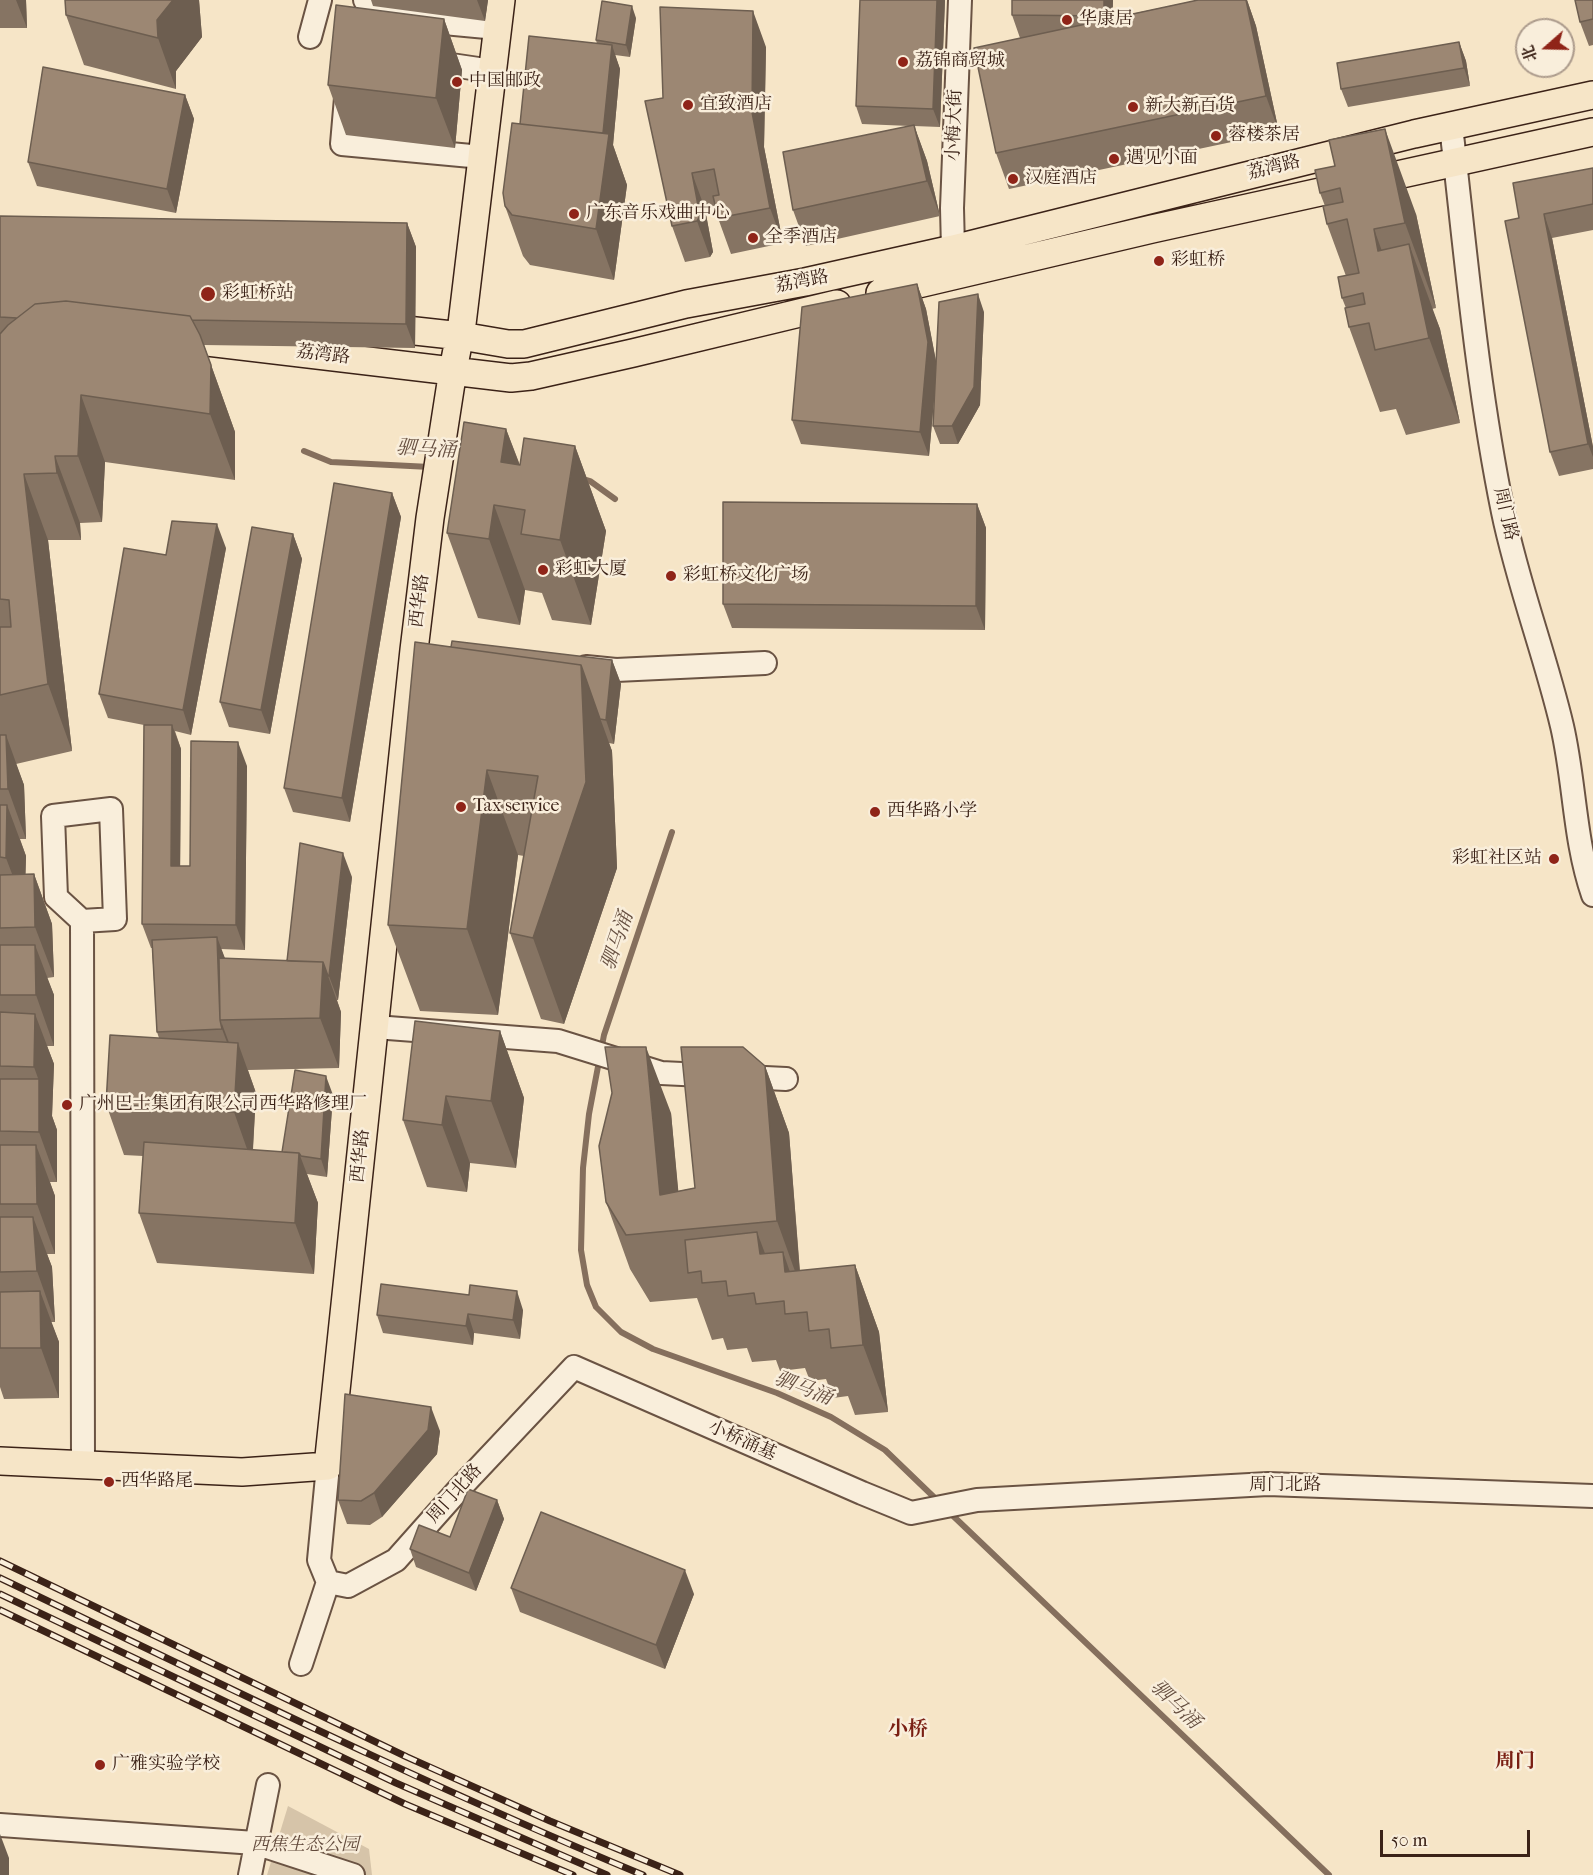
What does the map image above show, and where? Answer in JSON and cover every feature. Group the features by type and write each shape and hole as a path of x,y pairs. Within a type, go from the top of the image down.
{"main road":[{"path":"453,370 461,336 501,0"},
{"name":"荔湾路","path":"357,324 508,344 524,344 686,304 806,282 953,249 1451,126 1593,95"},
{"name":"荔湾路","path":"172,338 511,378 531,376 1164,227 1593,132"},
{"path":"524,344 531,376"},
{"name":"西华路","path":"328,1466 375,1027 426,651 430,518 453,370"},
{"path":"0,1461 242,1472 328,1466"}],"street":[{"path":"310,37 320,0"},
{"path":"364,0 374,14 391,18 497,28"},
{"name":"小梅大街","path":"953,249 952,208 960,0"},
{"path":"405,58 492,70"},
{"path":"348,74 342,144 482,157"},
{"name":"周门路","path":"1451,126 1477,358 1490,443 1504,516 1566,742 1580,847 1593,895"},
{"path":"568,666 616,670 765,663"},
{"path":"82,921 115,919 111,809 53,816 56,897 82,921 83,1466"},
{"path":"375,1027 558,1041 661,1073 786,1079"},
{"name":"小桥涌基","path":"574,1367 911,1513"},
{"name":"周门北路","path":"328,1582 348,1586 396,1560 574,1367"},
{"path":"301,1664 328,1582 319,1560 328,1466"},
{"name":"周门北路","path":"911,1513 977,1500 1268,1484 1593,1496"},
{"path":"250,1875 268,1785"},
{"path":"0,1825 255,1843 353,1875"}],"green space":[{"name":"西焦生态公园","path":"288,1806 369,1849 372,1875 267,1875"}],"building":[{"path":"65,0 173,0 157,20 158,38 66,15"},
{"name":"荔锦商贸城","path":"860,0 937,0 933,109 856,106"},
{"path":"1012,0 1104,0 1104,16 1012,15"},
{"name":"新大新百货","path":"1198,0 1246,0 1266,96 996,153 974,48"},
{"path":"1575,0 1593,0 1593,19 1580,22"},
{"path":"602,1 632,6 626,45 596,40"},
{"path":"336,5 444,19 436,98 328,85"},
{"path":"660,7 753,11 752,112 770,208 718,218 713,196 719,195 714,169 692,173 700,216 697,221 672,226 645,101 663,98"},
{"path":"529,36 612,45 603,133 520,124"},
{"path":"1459,42 1464,68 1341,89 1337,63"},
{"path":"43,67 185,95 167,189 28,162"},
{"path":"512,123 609,134 596,229 512,215 505,206 503,193"},
{"path":"914,125 927,181 793,210 783,152"},
{"path":"1385,129 1405,223 1374,229 1378,251 1409,244 1429,338 1375,350 1369,323 1349,327 1345,308 1365,304 1363,293 1342,298 1338,277 1359,273 1347,219 1327,224 1323,206 1343,202 1340,188 1320,193 1315,170 1335,166 1329,140"},
{"path":"1593,168 1593,204 1544,214 1588,444 1550,452 1505,221 1519,218 1513,183"},
{"name":"彩虹桥站","path":"0,216 407,223 406,324 192,320 190,316 66,301 35,304 17,318 0,317"},
{"path":"917,284 928,342 920,432 792,420 802,307"},
{"path":"978,294 974,387 952,426 933,426 939,302"},
{"path":"66,301 190,316 211,365 210,414 81,395 78,456 55,456 57,473 24,474 48,684 0,695 0,627 11,627 9,600 0,599 0,334 35,304"},
{"path":"464,422 506,429 501,462 520,465 524,438 575,446 560,540 521,534 525,510 494,505 489,539 447,533"},
{"path":"334,483 392,493 342,798 284,788"},
{"path":"723,502 977,504 976,606 723,604"},
{"path":"172,521 217,524 183,710 99,694 124,548 166,555"},
{"path":"252,527 293,534 261,710 220,702"},
{"path":"452,641 612,660 606,720 600,719 581,665 451,647"},
{"path":"415,642 581,665 586,782 533,938 510,933 538,776 487,770 467,929 388,925"},
{"path":"144,725 172,725 171,866 190,866 191,741 238,742 236,925 142,924"},
{"path":"0,735 6,735 8,789 0,789"},
{"path":"0,805 7,805 6,858 0,857"},
{"path":"300,843 343,853 329,976 323,962 287,961"},
{"path":"34,874 35,927 0,928 0,875"},
{"path":"217,937 222,1029 157,1032 152,940"},
{"path":"0,945 35,945 36,995 0,995"},
{"path":"219,958 323,962 320,1018 220,1020"},
{"path":"0,1012 35,1014 34,1067 0,1066"},
{"path":"415,1021 500,1031 491,1101 446,1096 442,1125 403,1120"},
{"path":"110,1035 238,1043 234,1112 106,1104"},
{"path":"605,1047 646,1047 660,1195 695,1188 681,1047 743,1047 765,1066 777,1221 626,1235 606,1202 599,1146 612,1093"},
{"path":"295,1070 326,1076 321,1159 301,1156 299,1153 282,1152"},
{"path":"0,1079 39,1079 39,1132 0,1131"},
{"path":"144,1142 299,1153 295,1223 139,1213"},
{"path":"0,1145 36,1145 37,1204 0,1204"},
{"path":"0,1217 33,1217 37,1271 0,1272"},
{"path":"757,1232 760,1254 783,1252 785,1272 855,1265 863,1345 831,1348 829,1329 809,1331 807,1312 785,1314 784,1301 756,1304 754,1293 728,1296 726,1281 702,1283 701,1271 688,1273 685,1240"},
{"path":"381,1284 469,1295 470,1285 517,1291 513,1320 468,1314 466,1326 377,1315"},
{"path":"40,1291 41,1348 0,1348 0,1292"},
{"path":"345,1394 431,1407 428,1430 374,1493 361,1501 338,1500"},
{"path":"468,1489 497,1500 469,1573 410,1549 419,1525 450,1537"},
{"path":"541,1512 685,1570 656,1645 511,1588"}],"waterway":[{"name":"驷马涌","path":"304,451 331,462 430,467"},
{"name":"驷马涌","path":"580,478 590,481 615,499"},
{"name":"驷马涌","path":"672,832 604,1035 589,1114 583,1168 581,1250 587,1285 596,1307 621,1332 653,1349 777,1393 831,1417 885,1450 939,1502"},
{"name":"驷马涌","path":"949,1512 1329,1875"}],"railway":[{"path":"0,1561 407,1757 550,1821 680,1875"},
{"path":"0,1578 400,1768 643,1875"},
{"path":"0,1594 396,1783 607,1875"},
{"path":"0,1610 405,1804 573,1875"}],"place":[{"name":"华康居","path":"1067,20"},
{"name":"荔锦商贸城","path":"903,62"},
{"name":"中国邮政","path":"457,82"},
{"name":"宜致酒店","path":"688,105"},
{"name":"新大新百货","path":"1133,107"},
{"name":"蓉楼茶居","path":"1216,136"},
{"name":"遇见小面","path":"1114,159"},
{"name":"汉庭酒店","path":"1013,179"},
{"name":"广东音乐戏曲中心","path":"574,214"},
{"name":"全季酒店","path":"753,238"},
{"name":"彩虹桥","path":"1159,261"},
{"name":"彩虹桥站","path":"208,294"},
{"name":"彩虹大厦","path":"543,570"},
{"name":"彩虹桥文化广场","path":"671,576"},
{"name":"Tax service","path":"461,807"},
{"name":"西华路小学","path":"875,812"},
{"name":"彩虹社区站","path":"1554,859"},
{"name":"广州巴士集团有限公司西华路修理厂","path":"67,1105"},
{"name":"西华路尾","path":"109,1482"},
{"name":"广雅实验学校","path":"100,1765"}],"district":[{"name":"小桥","path":"908,1730"},
{"name":"周门","path":"1515,1762"}]}
